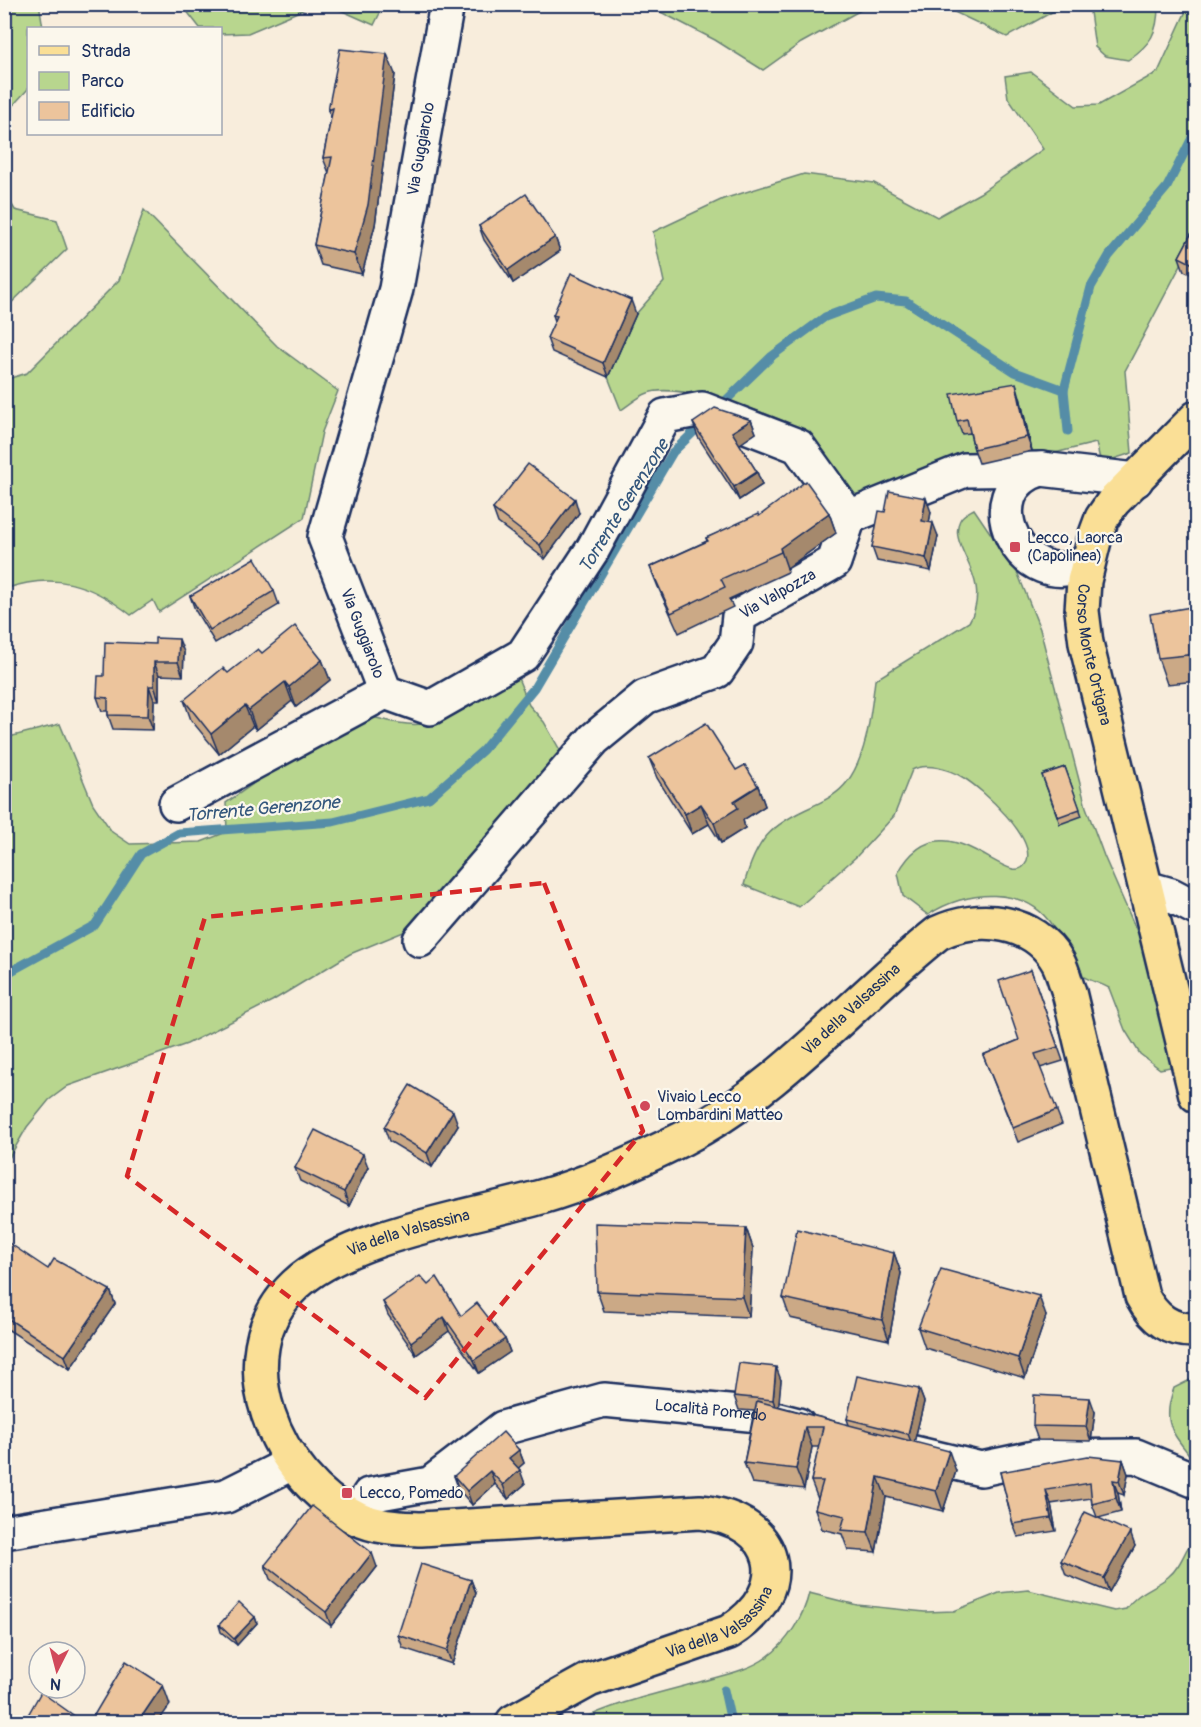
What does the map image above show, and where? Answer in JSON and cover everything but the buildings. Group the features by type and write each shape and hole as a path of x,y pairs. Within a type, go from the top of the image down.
{"main road":[{"name":"Corso Monte Ortigara","path":"1146,888 1086,644 1082,594 1095,537 1107,510 1197,418"},
{"path":"1146,888 1197,1095"},
{"name":"Via della Valsassina","path":"513,1722 589,1680 729,1632 744,1622 761,1604 770,1584 769,1559 760,1538 741,1522 715,1513 700,1512 421,1529 384,1527 357,1518 328,1501 292,1463 279,1443 262,1389 261,1359 263,1342 278,1308 294,1286 332,1259 362,1246 586,1183 689,1135 726,1114 782,1071 938,933 970,922 1010,925 1024,930 1039,940 1057,960 1069,992 1142,1296 1157,1319 1167,1325 1197,1330"}],"street":[{"name":"Via Guggiarolo","path":"447,4 396,289 325,537 385,692 430,708 524,655 593,549 665,416 702,409 798,446 849,517"},
{"path":"849,517 965,470 1041,470 1136,480"},
{"path":"1041,470 1027,473 1012,490 1006,519 1011,536 1021,549 1046,568 1074,570 1088,561"},
{"name":"Via Valpozza","path":"420,940 594,739 645,696 717,671 736,643 739,616 834,562 849,517"},
{"path":"176,804 385,692"},
{"path":"1146,888 1171,895 1197,908"},
{"name":"Località Pomedo","path":"357,1518 369,1495 430,1484 503,1428 604,1400 759,1416 825,1432"},
{"path":"881,1445 981,1469 1038,1457 1136,1456 1197,1481"},
{"path":"4,1532 226,1496 292,1463"}],"highlighted area":[{"path":"544,883 643,1131 425,1398 127,1176 205,917"}],"green space":[{"path":"5,4 44,5 40,9 43,27 27,27 27,90 5,114"},
{"path":"182,5 314,5 248,33 222,34 222,27 199,27"},
{"path":"329,5 384,5 374,25"},
{"path":"647,5 870,5 801,43 763,70 715,40"},
{"path":"933,5 1073,5 1052,12 1007,37 946,8"},
{"path":"1089,5 1158,5 1157,23 1152,37 1128,60 1105,56 1095,47"},
{"path":"1186,5 1196,5 1196,236 1125,371 1132,453 1101,463 1096,443 864,499 854,497 803,431 773,416 727,401 681,392 662,391 645,394 621,410 608,377 636,314 664,282 653,232 723,199 804,174 874,183 937,217 980,193 1043,149 1008,98 1005,76 1031,72 1076,106 1099,105 1158,72 1186,11"},
{"path":"5,193 15,210 57,220 67,249 5,309"},
{"path":"144,210 277,346 338,391 322,432 304,518 159,612 153,600 131,615 101,595 71,584 40,581 5,589 4,380 27,373 119,280"},
{"path":"974,509 1018,574 1040,629 1086,807 1104,856 1139,936 1176,1066 1160,1069 1140,1054 1125,1030 1109,988 1072,969 1053,927 1041,913 1027,903 1011,898 977,896 959,900 928,915 903,896 898,873 916,850 935,841 954,842 973,849 1006,867 1018,869 1026,863 1028,853 1016,828 995,803 964,778 952,772 931,767 912,770 894,816 857,856 799,907 744,885 754,856 775,827 835,793 847,782 864,747 875,680 969,622 976,606 977,591 957,531 961,518"},
{"path":"516,673 529,705 544,722 565,759 428,922 350,954 272,1001 187,1044 68,1086 49,1100 27,1127 5,1165 5,738 60,724 93,804 112,832 130,844 201,842 227,832 226,803 274,769 372,717 397,723 423,724 448,717 472,704"},
{"path":"1196,1377 1196,1464 1176,1437 1169,1421 1169,1412 1174,1388"},
{"path":"1196,1545 1196,1722 577,1722 623,1703 737,1672 760,1662 788,1637 803,1611 809,1593 857,1605 925,1612 954,1611 999,1593 1028,1590 1114,1611 1126,1609 1140,1595 1168,1577 1177,1568 1187,1549"}],"waterway":[{"name":"Torrente Gerenzone","path":"1068,431 1064,390 1091,287 1109,256 1167,187 1196,130"},
{"name":"Torrente Gerenzone","path":"718,408 772,356 825,317 876,298 906,301 1015,372 1064,390"},
{"name":"Torrente Gerenzone","path":"4,975 95,925 141,854 179,833 333,822 429,798 483,750 534,688 673,452 704,422"},
{"path":"724,1690 731,1722"}],"place":[{"name":"Lecco, Laorca (Capolinea)","path":"1015,547"},
{"name":"Vivaio Lecco Lombardini Matteo","path":"645,1106"},
{"name":"Lecco, Pomedo","path":"347,1493"}]}
